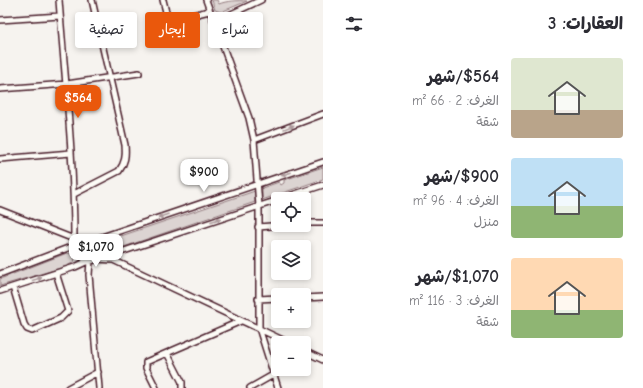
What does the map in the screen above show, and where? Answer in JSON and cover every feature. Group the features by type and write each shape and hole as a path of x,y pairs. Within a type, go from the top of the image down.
{"street":[{"path":"59,0 67,84 74,194 74,238"},
{"path":"74,194 119,171 123,166 126,157 125,145 92,0"},
{"path":"163,0 167,16 173,20 210,11 206,0"},
{"path":"235,12 261,0"},
{"path":"0,20 60,16"},
{"path":"223,48 249,118 254,140 259,206 259,328 271,368"},
{"path":"0,90 67,84 139,73"},
{"path":"254,140 323,114"},
{"path":"0,159 71,153"},
{"path":"0,274 68,248 323,162"},
{"path":"301,192 323,185"},
{"path":"0,291 75,267 93,259 115,254 271,202"},
{"path":"0,210 74,238 83,244"},
{"path":"311,223 323,223"},
{"path":"258,227 271,226"},
{"path":"90,241 95,242 99,246 100,252 93,259 89,275 99,388"},
{"path":"83,244 81,254 93,259 113,260 275,336"},
{"path":"13,287 24,324 27,329 32,331 60,318 68,312 56,273"},
{"path":"311,298 323,297"},
{"path":"258,298 271,298"},
{"path":"156,388 145,365 146,362 241,321"},
{"path":"167,353 182,382 182,388"},
{"path":"311,354 323,360"},
{"path":"68,388 98,372"},
{"path":"250,388 271,376"},
{"path":"273,376 278,388"}],"shaded area":[{"path":"212,0 217,0 219,4 232,1 247,1 221,12 215,10"},
{"path":"323,167 323,179 285,192 271,192 271,197 262,200 262,188 279,182 281,185 284,183 284,180"},
{"path":"255,191 255,202 106,253 102,248 103,242"},
{"path":"67,253 71,254 75,259 74,262 67,266 0,286 0,279"}]}
